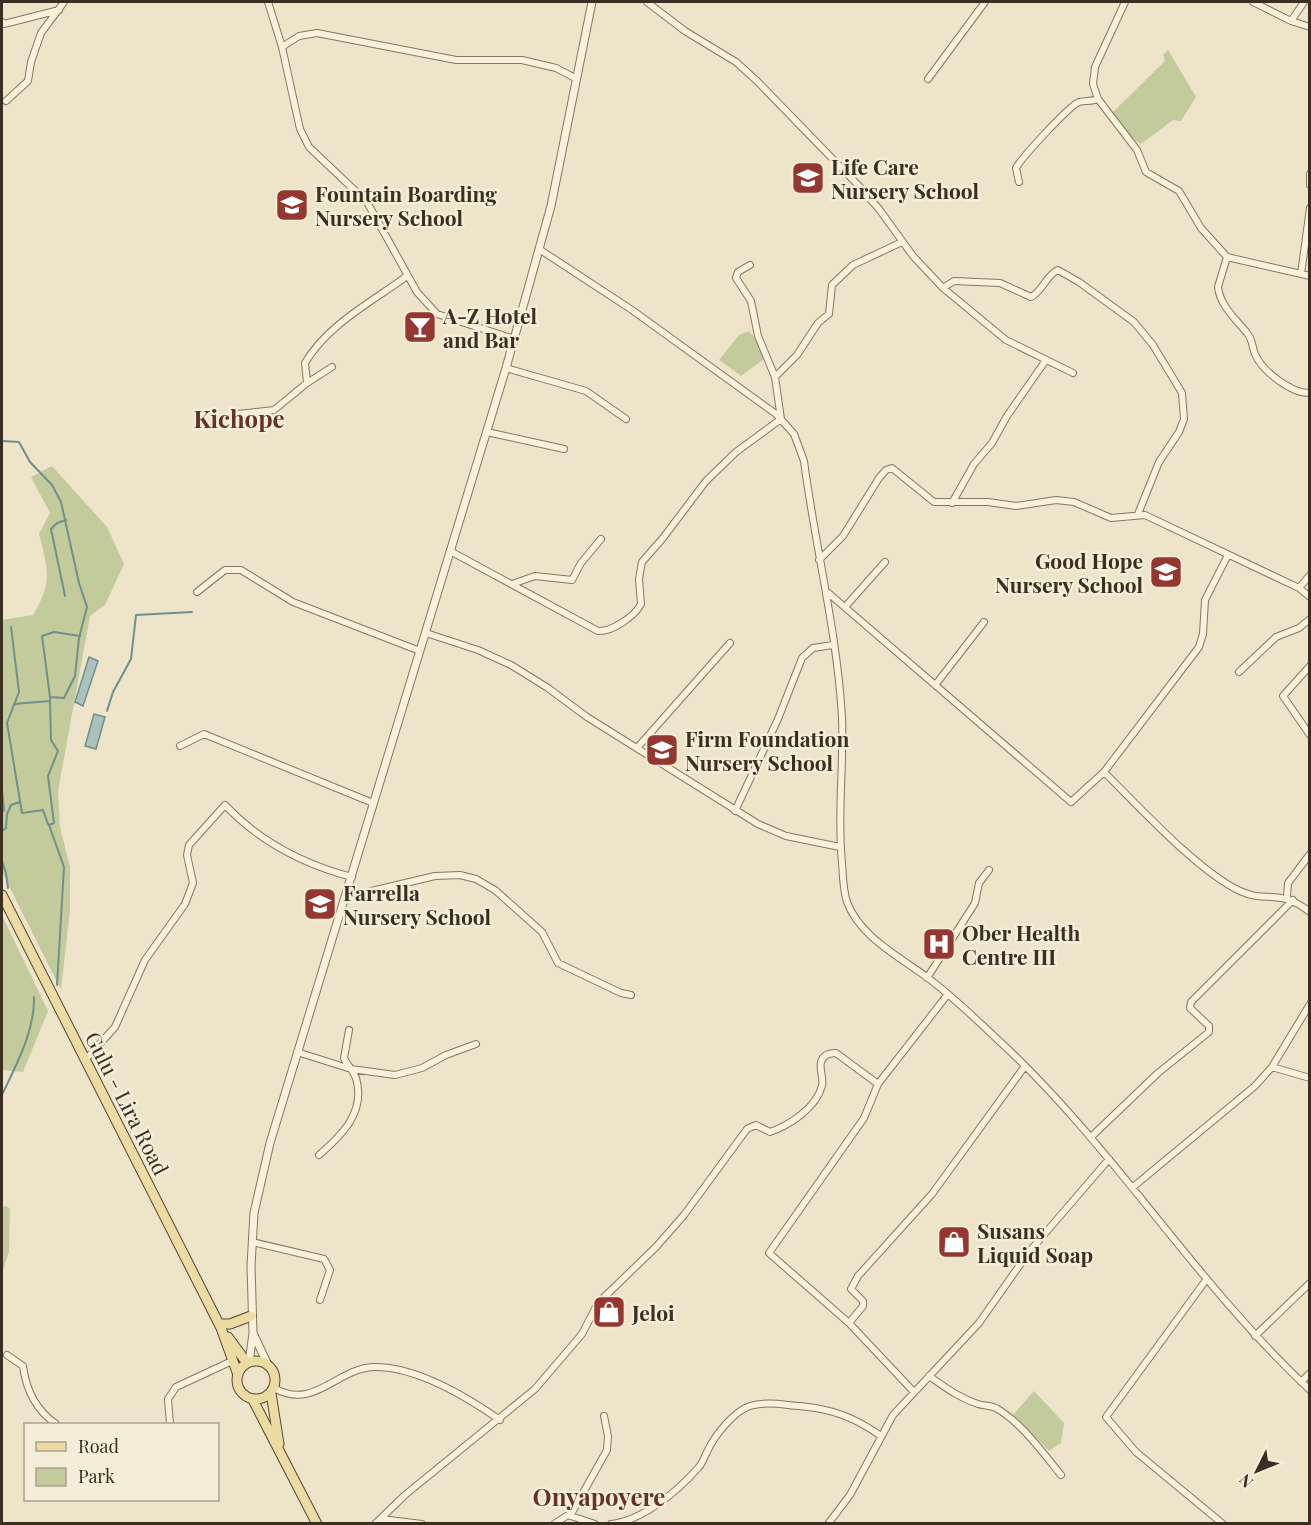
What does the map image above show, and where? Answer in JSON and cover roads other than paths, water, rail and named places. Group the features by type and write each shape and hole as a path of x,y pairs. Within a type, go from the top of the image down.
{"main road":[{"name":"Gulu - Lira Road","path":"2,895 220,1326"},
{"path":"220,1326 250,1316"},
{"path":"220,1326 238,1375 238,1388 253,1400 263,1399 272,1391"},
{"path":"220,1326 248,1363"},
{"path":"238,1375 248,1363 255,1361 268,1365 275,1376 272,1391 281,1455"},
{"path":"253,1400 317,1524"}],"street":[{"path":"6,101 28,81 41,33 64,2"},
{"path":"268,2 282,47 290,92 305,139 323,162 367,202 407,276 417,292 437,314 514,339"},
{"path":"268,1365 253,1333 250,1316 255,1205 267,1153 506,368 539,249 592,2"},
{"path":"647,2 685,31 736,62 757,81 858,185 879,208 902,242 943,288 968,311 1006,340 1073,373"},
{"path":"927,79 985,2"},
{"path":"1125,2 1093,74 1093,84 1098,99 1135,146 1148,174 1179,191 1201,228 1227,257 1310,276"},
{"path":"1253,2 1310,27"},
{"path":"1292,21 1304,2"},
{"path":"2,22 4,24 59,10"},
{"path":"282,47 298,36 317,33 456,60 532,62 556,69 577,79"},
{"path":"1019,182 1016,168 1037,143 1072,107 1082,101 1098,99"},
{"path":"1310,174 1310,185"},
{"path":"1301,274 1310,208"},
{"path":"775,377 797,355 818,322 830,314 832,285 840,275 853,265 902,242"},
{"path":"539,249 632,310 781,418 794,434 802,453 833,645 842,727 840,847 844,890 854,916 880,944 948,994 1025,1066 1091,1137 1206,1280 1255,1336 1310,1390"},
{"path":"1227,257 1218,287 1229,314 1249,336 1257,357 1281,382 1297,393 1310,393"},
{"path":"750,265 738,272 736,278 751,301 758,336 775,377 781,418"},
{"path":"943,288 954,281 1000,283 1031,297 1037,294 1053,272 1062,270 1125,314 1147,336 1182,393 1184,419 1174,443 1159,462 1138,514"},
{"path":"307,382 305,363 321,343 358,308 407,276"},
{"path":"952,503 971,469 992,443 1007,416 1046,360"},
{"path":"238,414 274,410 307,382 332,367"},
{"path":"506,368 586,391 626,419"},
{"path":"450,551 598,631 610,628 639,608 642,562 701,487 736,452 781,418"},
{"path":"487,432 564,449"},
{"path":"819,560 838,542 886,470 892,468 902,473 931,501 1026,506 1056,500 1074,502 1111,519 1138,514 1162,521 1191,539 1299,588 1310,597"},
{"path":"512,584 535,576 572,580 581,563 601,539"},
{"path":"825,591 1071,802 1104,772 1199,646 1203,634 1205,600 1228,555"},
{"path":"845,607 885,562"},
{"path":"197,592 225,570 241,570 293,602 420,651"},
{"path":"1299,588 1310,575"},
{"path":"1239,672 1276,637 1299,628 1310,619"},
{"path":"936,684 984,622"},
{"path":"426,633 478,650 512,665 735,811 786,836 840,847"},
{"path":"638,748 730,643"},
{"path":"735,811 778,718 802,658 813,648 833,645"},
{"path":"1310,666 1283,696 1310,735"},
{"path":"180,746 204,735 373,803"},
{"path":"1104,772 1178,844 1233,887 1253,895 1290,898 1310,912"},
{"path":"86,1059 115,1026 146,960 185,904 194,883 187,855 189,845 225,805 252,832 285,851 314,865 352,877"},
{"path":"1290,898 1288,883 1310,854"},
{"path":"927,978 975,903 979,883 989,870"},
{"path":"346,897 435,876 460,875 476,879 495,890 542,932 558,963 621,993 631,995"},
{"path":"1091,1137 1158,1073 1209,1032 1209,1026 1190,1008 1191,1002 1290,898"},
{"path":"914,1392 849,1323 769,1253 864,1118 878,1084 948,994"},
{"path":"1133,1187 1239,1099 1272,1067 1310,1004"},
{"path":"319,1155 341,1135 354,1118 358,1089 343,1051 349,1030"},
{"path":"297,1052 351,1069 405,1074 476,1044"},
{"path":"378,1521 405,1495 500,1420 535,1389 582,1334 598,1303 684,1215 747,1130 756,1125 770,1132 799,1118 821,1088 820,1064 824,1057 836,1053 878,1084"},
{"path":"849,1323 863,1306 863,1301 852,1289 858,1276 932,1194 1025,1066"},
{"path":"1272,1067 1310,1078"},
{"path":"828,1524 850,1495 893,1415 979,1323 1034,1246 1109,1159"},
{"path":"252,1242 324,1259 330,1270 320,1300"},
{"path":"1206,1280 1106,1417 1136,1452 1223,1524"},
{"path":"1255,1336 1310,1283"},
{"path":"248,1363 253,1333"},
{"path":"7,1355 23,1366 28,1391 40,1410 54,1423"},
{"path":"170,1423 168,1399 176,1387 232,1360"},
{"path":"272,1391 303,1395 319,1391 359,1369 383,1368 442,1386 462,1395 500,1420"},
{"path":"1301,1383 1310,1374"},
{"path":"929,1376 950,1392 1003,1413 1037,1446 1061,1475"},
{"path":"611,1524 640,1514 676,1489 698,1469 709,1448 726,1425 750,1406 779,1404 833,1411 860,1422 881,1436"},
{"path":"570,1516 608,1450 604,1416"},
{"path":"554,1524 565,1516 596,1524"},
{"path":"378,1521 422,1524"}],"water":[{"path":"89,657 98,661 83,706 75,702"},
{"path":"94,714 105,717 96,749 85,746"}],"waterway":[{"path":"2,441 19,442 30,462 52,485 61,502 79,583 87,607 79,638 75,676 64,698 50,697 51,740 58,751 48,776 54,823 49,825 64,867 57,985"},
{"path":"65,596 51,529 57,523 66,520"},
{"path":"107,711 113,692 131,659 136,615 192,612"},
{"path":"11,627 19,692 7,723 22,813 43,810 48,824"},
{"path":"50,697 42,636 54,632 80,636"},
{"path":"14,704 50,701"},
{"path":"2,790 4,810 2,812"},
{"path":"2,831 6,828 7,814 11,805 20,802"},
{"path":"2,861 8,888"},
{"path":"2,1095 28,1035 34,997"}],"place":[{"name":"Life Care Nursery School","path":"808,178"},
{"name":"Fountain Boarding Nursery School","path":"292,205"},
{"name":"A-Z Hotel and Bar","path":"420,327"},
{"name":"Good Hope Nursery School","path":"1166,572"},
{"name":"Firm Foundation Nursery School","path":"662,750"},
{"name":"Farrella Nursery School","path":"320,904"},
{"name":"Ober Health Centre III","path":"939,944"},
{"name":"Susans Liquid Soap","path":"954,1242"},
{"name":"Jeloi","path":"609,1312"}],"district":[{"name":"Kichope","path":"239,418"},
{"name":"Onyapoyere","path":"599,1496"}]}
